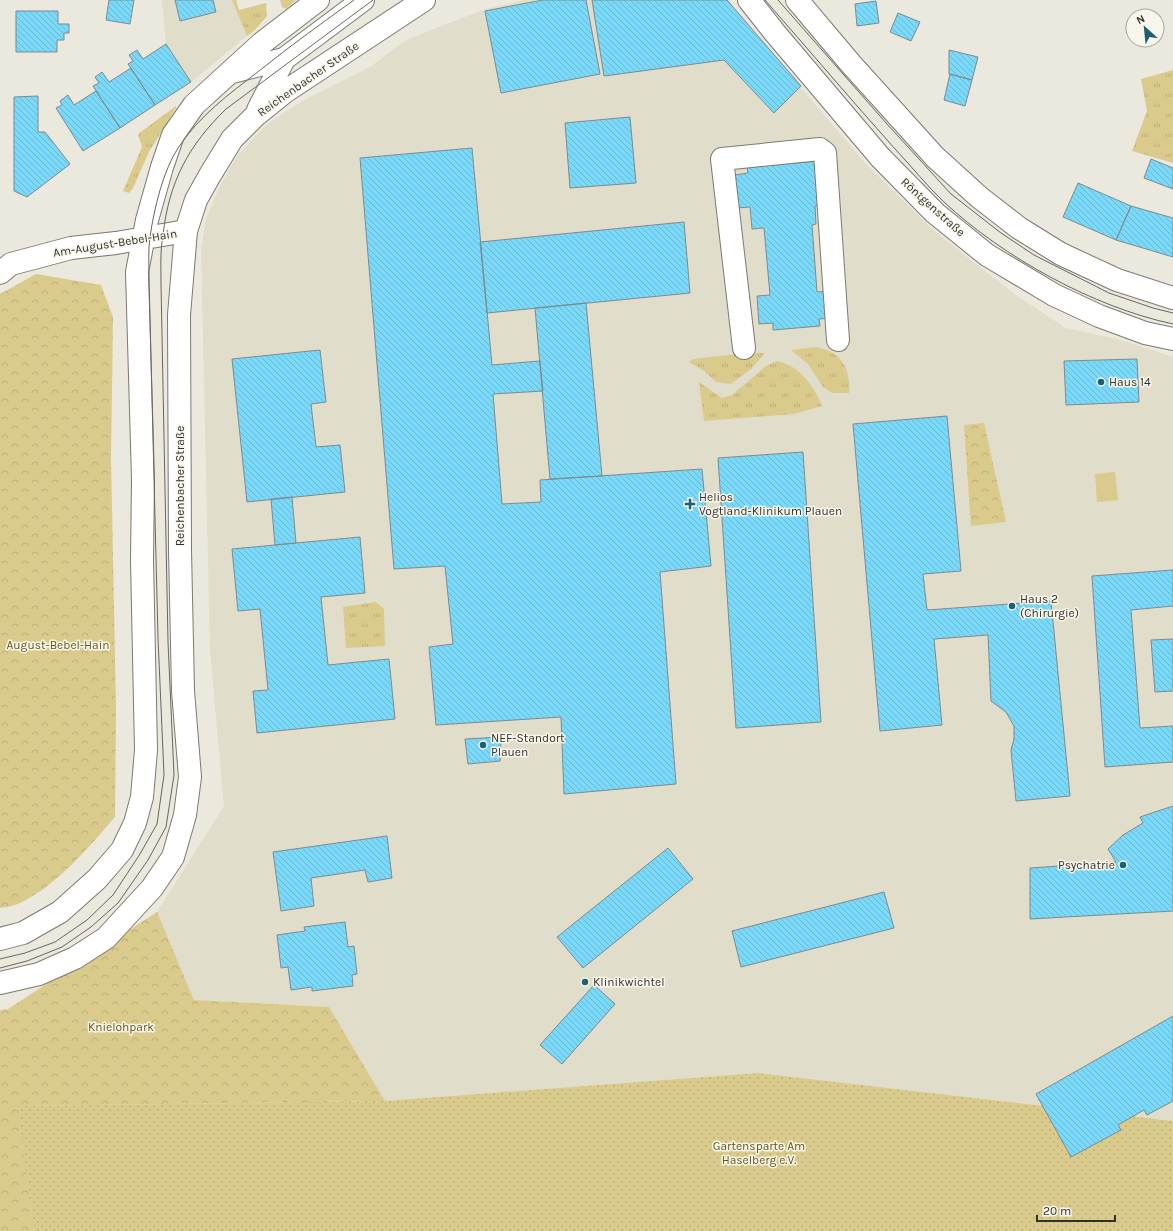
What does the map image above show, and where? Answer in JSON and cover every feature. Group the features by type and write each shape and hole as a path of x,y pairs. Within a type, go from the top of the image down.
{"street":[{"path":"0,939 22,933 60,912 98,879 122,850 134,823 142,796 146,750 142,560 143,480 137,272 143,239 162,167 173,135 194,105 262,43 318,0"},
{"path":"227,74 284,59 363,0"},
{"name":"Reichenbacher Straße","path":"0,983 39,974 76,958 106,938 152,888 174,857 185,815 190,777 183,690 180,581 179,315 186,231 196,200 232,140 255,116 286,91 424,0"},
{"name":"Röntgenstraße","path":"749,0 775,34 880,157 935,213 987,255 1054,295 1099,316 1145,332 1173,339"},
{"path":"797,0 851,64 935,157 979,197 1019,228 1061,254 1117,280 1173,298"},
{"path":"255,116 284,59"},
{"path":"744,348 722,159 820,149 825,153 838,340"},
{"name":"Am-August-Bebel-Hain","path":"4,263 71,248 143,239 186,231"}],"shaded area":[{"path":"162,0 232,0 247,36 191,82 166,44"},
{"name":"Helios Vogtland-Klinikum Plauen","path":"525,0 726,0 866,164 934,231 1017,296 1066,328 1121,340 1173,357 1173,1121 758,1073 385,1101 329,1007 194,1000 157,912 224,806 210,650 201,248 206,219 219,188 237,156 267,124 304,100 370,67 406,40 485,9"}],"green space":[{"path":"232,0 236,0 239,10 266,3 267,16 255,30 247,36"},
{"path":"280,0 296,0 286,9 282,7"},
{"path":"1173,70 1173,163 1132,151 1147,111 1141,79"},
{"path":"176,106 149,152 133,188 129,193 123,191 142,147 138,134"},
{"name":"August-Bebel-Hain","path":"36,274 101,285 113,317 111,457 116,708 115,817 59,877 33,896 18,904 0,908 0,294"},
{"path":"815,347 832,352 842,362 848,376 849,393 832,393 823,387 808,364 791,350"},
{"path":"748,353 765,353 751,369 731,384 716,382 704,371 689,362 693,359"},
{"path":"777,361 793,367 805,378 815,391 822,406 794,414 704,421 699,382 722,398 732,395 766,366"},
{"path":"984,423 1006,522 971,526 964,425"},
{"path":"1115,472 1118,500 1097,502 1095,474"},
{"path":"376,602 384,609 385,646 346,648 343,607"},
{"name":"Knielohpark","path":"157,912 194,1000 329,1007 385,1101 19,1106 34,1231 0,1231 0,1010 8,1009"},
{"name":"Gartensparte Am Haselberg e.V.","path":"758,1073 1173,1121 1173,1231 34,1231 18,1106 385,1101"}],"building":[{"path":"109,0 134,0 130,24 106,20"},
{"path":"175,0 213,0 216,12 180,21"},
{"path":"543,0 586,0 600,74 501,93 485,11"},
{"path":"592,0 727,0 801,86 774,113 724,60 604,76"},
{"path":"876,1 879,23 857,26 855,4"},
{"path":"16,11 58,11 58,24 69,24 69,33 64,33 64,40 57,40 57,52 16,52"},
{"path":"898,13 920,22 911,41 890,32"},
{"path":"166,44 191,82 155,105 128,64 133,61 129,55 137,50 143,59"},
{"path":"949,50 978,57 972,80 949,74"},
{"path":"131,68 155,105 120,128 93,86 99,83 95,77 102,72 109,82"},
{"path":"950,74 972,80 965,106 944,100"},
{"path":"96,91 120,128 83,151 56,108 62,105 60,101 68,95 74,105"},
{"path":"38,96 38,132 45,132 70,164 27,197 14,191 14,97"},
{"path":"630,117 636,183 570,188 565,123"},
{"path":"472,148 492,365 540,361 543,391 493,394 502,504 541,502 540,480 702,469 711,566 660,572 676,784 564,794 561,717 436,725 429,647 453,644 445,566 394,569 360,158"},
{"path":"1151,159 1173,168 1173,189 1144,178"},
{"path":"819,161 822,205 815,206 816,224 812,225 817,292 829,291 831,318 819,319 820,326 773,330 773,323 759,324 757,296 770,295 764,228 752,229 750,207 737,208 735,175 748,173 747,167"},
{"path":"1078,183 1131,206 1116,240 1063,217"},
{"path":"1131,206 1173,218 1173,257 1116,240"},
{"path":"684,222 690,293 487,313 480,242"},
{"path":"586,303 602,476 550,479 535,308"},
{"path":"320,350 326,402 311,404 316,447 340,445 345,492 247,502 232,359"},
{"name":"Haus 14","path":"1137,359 1139,402 1066,405 1064,361"},
{"name":"Haus 2 (Chirurgie)","path":"947,416 961,571 923,574 927,610 1051,601 1070,796 1016,801 1011,750 1014,739 1014,726 1006,712 991,701 988,635 934,639 942,725 880,731 853,424"},
{"path":"803,452 821,722 736,728 718,458"},
{"path":"292,497 296,543 275,545 271,499"},
{"path":"360,537 365,593 321,597 328,665 389,659 395,719 257,733 253,691 268,690 260,609 238,611 232,549"},
{"path":"1173,570 1173,606 1131,610 1140,728 1173,726 1173,762 1105,767 1092,576"},
{"path":"1173,639 1173,691 1155,692 1151,640"},
{"name":"NEF-Standort Plauen","path":"501,737 500,761 468,764 465,739"},
{"name":"Psychatrie","path":"1173,806 1173,911 1030,919 1030,868 1116,862 1108,849 1123,835 1143,823 1140,817"},
{"path":"387,836 392,878 368,882 365,870 311,878 314,906 281,911 273,852"},
{"path":"668,848 693,879 583,968 557,937"},
{"path":"884,892 894,928 741,967 732,931"},
{"path":"345,922 348,947 354,946 357,974 352,975 353,986 312,991 312,987 291,990 288,967 281,968 277,935 305,931 304,927"},
{"path":"594,985 615,1004 562,1064 540,1045"},
{"path":"1173,1016 1173,1101 1147,1115 1144,1110 1118,1125 1121,1130 1071,1157 1036,1094"}],"tram line":[{"path":"0,959 25,953 55,942 87,920 113,895 140,854 157,824 164,775 158,638 149,242 157,203 168,168 186,136 226,97 282,53 354,0"},
{"path":"0,968 27,961 62,947 91,927 118,903 148,860 166,827 174,775 168,642 161,260 162,241 170,198 182,166 201,137 226,109 373,0"},
{"path":"765,0 926,183 944,202 967,222 993,242 1021,260 1081,292 1112,306 1173,324"},
{"path":"778,0 951,194 1001,233 1034,255 1109,293 1173,313"}],"place":[{"name":"Haus 14","path":"1101,382"},
{"name":"Helios Vogtland-Klinikum Plauen","path":"690,504"},
{"name":"Haus 2 (Chirurgie)","path":"1012,606"},
{"name":"NEF-Standort Plauen","path":"483,745"},
{"name":"Psychatrie","path":"1123,865"},
{"name":"Klinikwichtel","path":"585,982"}]}
